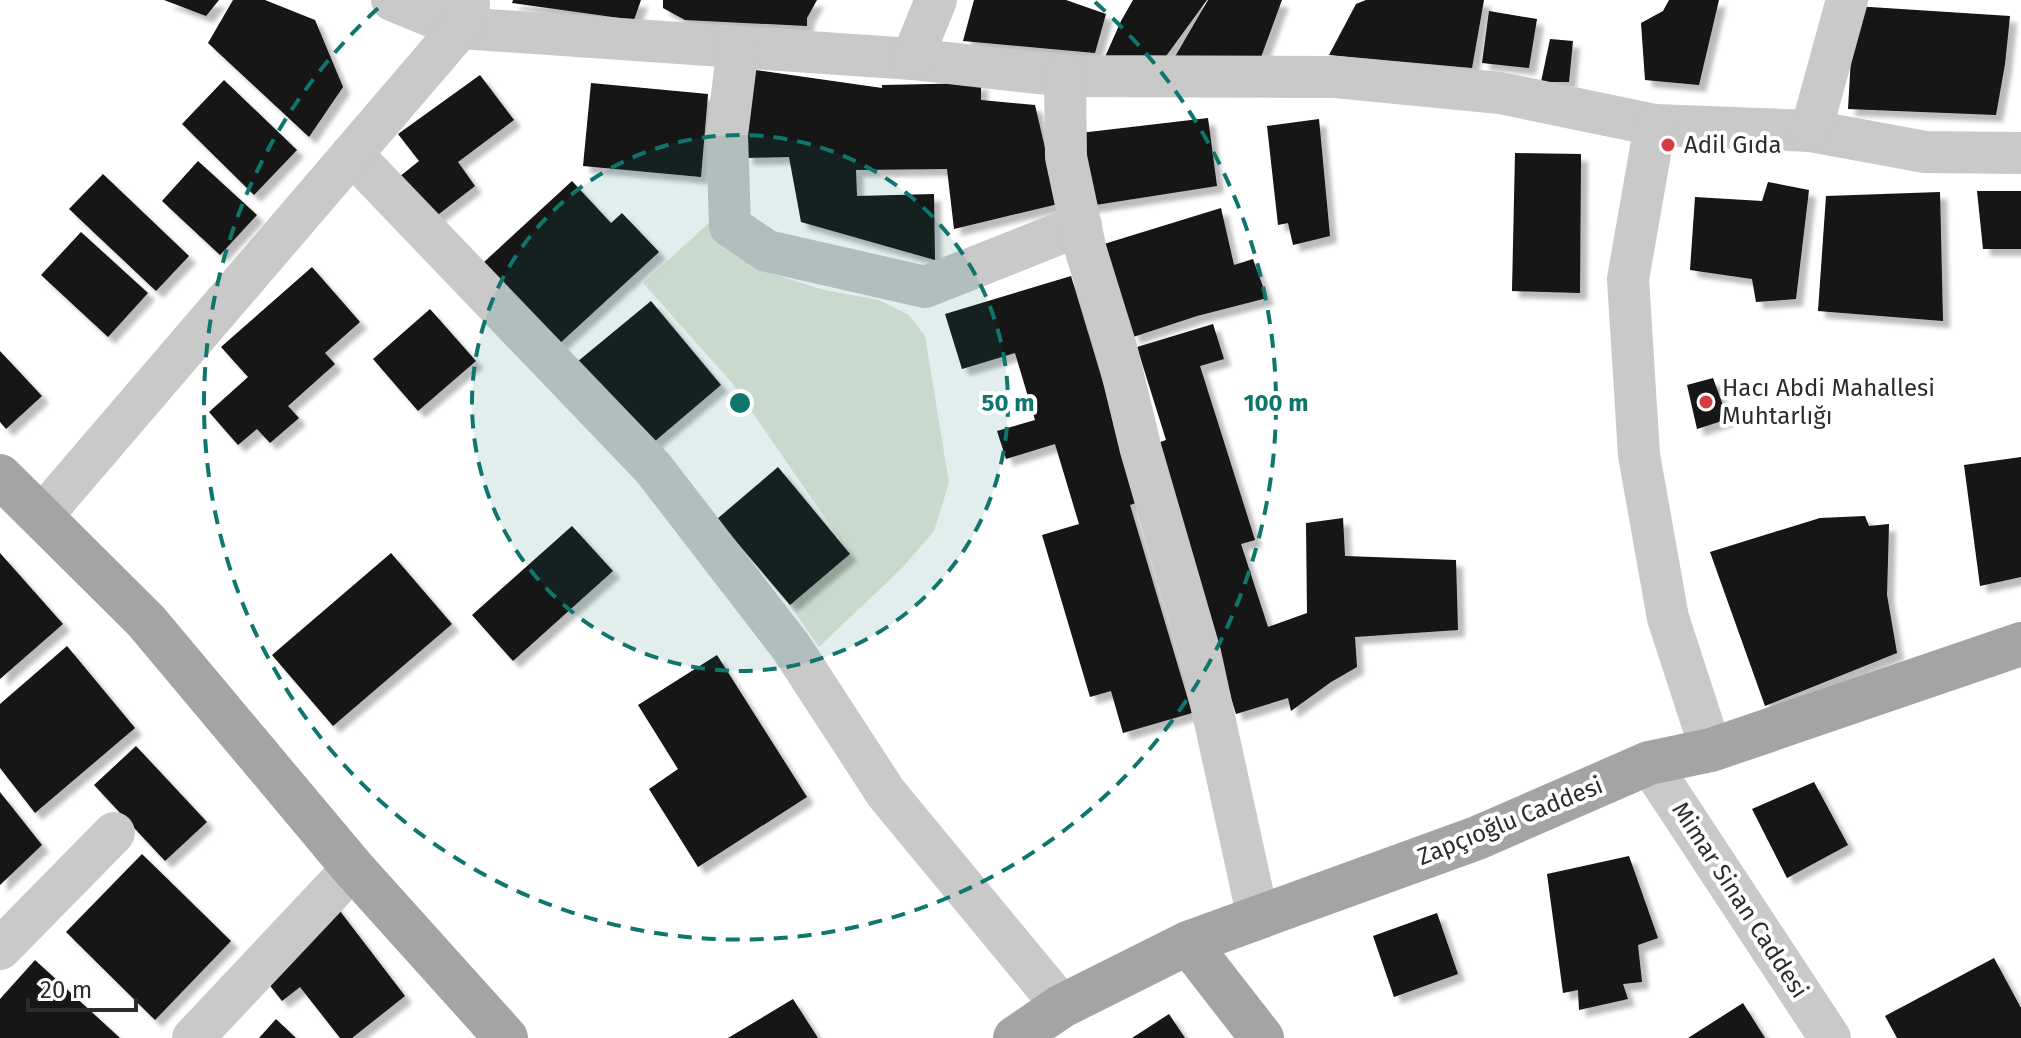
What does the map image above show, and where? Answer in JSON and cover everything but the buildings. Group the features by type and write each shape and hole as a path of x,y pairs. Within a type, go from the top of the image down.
{"main road":[{"path":"0,476 146,621 353,868 506,1038"},
{"name":"Zapçıoğlu Caddesi","path":"1015,1038 1062,1006 1188,943 1477,838 1649,763 1711,750 2021,644"},
{"path":"1188,943 1262,1038"}],"street":[{"path":"392,0 465,14 738,47 912,59 1065,76 1335,77 1500,93 1655,125 1811,131 1925,152 2021,153"},
{"path":"912,59 936,0"},
{"path":"1811,131 1847,0"},
{"path":"41,517 352,154 465,14"},
{"path":"738,47 727,135 730,226 767,251 925,287 1081,225"},
{"path":"1065,76 1066,157 1086,251 1117,351 1141,450 1200,653 1258,918"},
{"path":"1655,125 1628,279 1639,455 1668,618 1711,750"},
{"path":"352,154 653,468 791,647 886,793 1062,1006"},
{"name":"Mimar Sinan Caddesi","path":"1649,763 1830,1038"},
{"path":"0,949 114,833"},
{"path":"193,1038 353,868"}],"shaded area":[{"path":"709,223 723,247 764,271 824,290 879,300 909,315 925,336 949,483 934,531 902,568 819,647 790,605 850,554 732,383 643,283"}],"place":[{"name":"Adil Gıda","path":"1668,145"},
{"name":"Hacı Abdi Mahallesi Muhtarlığı","path":"1706,402"}]}
